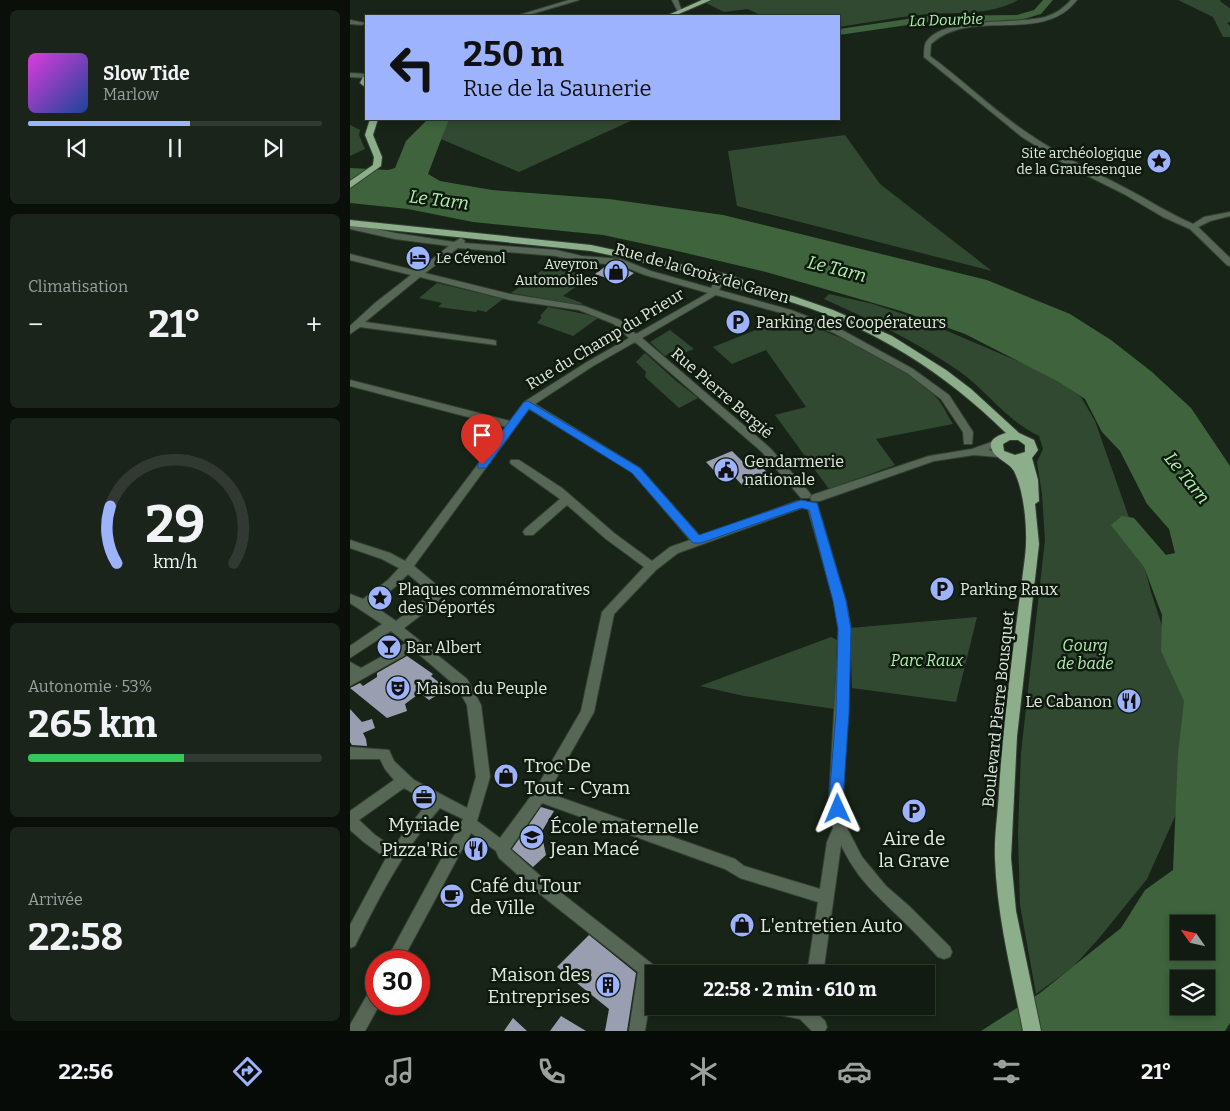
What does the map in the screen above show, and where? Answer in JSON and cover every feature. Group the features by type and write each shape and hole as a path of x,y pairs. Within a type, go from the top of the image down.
{"main road":[{"path":"672,15 708,0"},
{"path":"350,185 377,166 378,157 369,135 373,122"},
{"path":"350,219 385,226 577,247 626,256 697,272 723,282 825,310 885,335 924,357 953,378 994,414 1015,436"},
{"path":"350,225 385,226"},
{"path":"434,232 466,237 509,239"},
{"path":"577,247 602,256 626,256"},
{"path":"975,399 997,430 998,450 1008,457 1026,457 1030,454 1032,447 1026,440 1015,436 1006,437 998,442"},
{"name":"Boulevard Pierre Bousquet","path":"1008,457 1020,471 1031,510"},
{"name":"Boulevard Pierre Bousquet","path":"1026,457 1034,497 1031,510 1032,567 1010,736 1003,858 1008,911 1032,1031"}],"street":[{"path":"523,15 576,0"},
{"path":"676,0 680,12"},
{"path":"1074,0 1061,12 1046,19 1024,23 967,26 941,31 932,36 928,43 927,57 1025,135 1063,160 1166,215 1193,227 1230,263"},
{"path":"350,22 362,23"},
{"path":"350,77 365,81"},
{"path":"1193,227 1207,219 1230,214"},
{"name":"Rue de la Croix de Gaven","path":"350,225 395,236 457,245 602,256 648,273 723,282 788,312 837,331 910,370 945,397 968,432 971,447"},
{"path":"353,328 378,305 466,237"},
{"name":"Rue Pierre Bergié","path":"350,257 510,297 581,308 616,322 766,450 809,501"},
{"path":"350,267 360,260"},
{"name":"Rue du Champ du Prieur","path":"364,605 392,583 407,567 528,404 590,364 711,295 723,282"},
{"path":"353,328 494,342"},
{"path":"350,384 512,425"},
{"path":"528,404 636,470 697,540"},
{"path":"502,847 540,796 588,712 608,612 652,567 674,550 697,540 933,458 971,447 998,442"},
{"path":"971,447 1008,457"},
{"path":"515,462 567,499 610,536 652,567"},
{"path":"529,532 567,499"},
{"path":"809,501 840,601 844,629 836,799 840,828 857,862 881,891 904,910 944,952"},
{"path":"350,544 386,556 407,567 435,590 436,595 393,626 350,653"},
{"path":"350,598 364,605 393,626 462,683 474,705 483,777 470,820 400,950"},
{"path":"350,667 355,678 415,644"},
{"path":"350,753 384,754 387,762 403,781 439,799 470,820 502,847 504,853 542,886 645,969"},
{"path":"395,856 370,840 350,820 403,781"},
{"path":"540,796 721,861 740,871 826,898"},
{"path":"350,941 378,883 421,819 439,799"},
{"path":"816,965 834,842 840,828"},
{"path":"638,1031 645,997"},
{"path":"356,1031 365,1015"},
{"path":"810,1015 819,1027"}],"green space":[{"path":"713,0 1018,0 995,9 982,11 919,15 840,27 840,15 760,15 748,9 724,12 706,3"},
{"path":"1178,0 1220,0 1230,8 1230,22 1227,23 1230,26 1230,37 1223,37 1213,17"},
{"path":"448,120 633,120 519,172 441,139"},
{"path":"350,125 360,130 359,135 365,149 350,156"},
{"path":"845,135 880,184 992,271 737,206 728,151"},
{"path":"559,258 563,258 553,266 589,277 563,296 582,303 581,305 511,293"},
{"path":"437,283 503,299 486,312 478,310 476,312 438,307 442,303 419,298"},
{"name":"Gourg de bade","path":"829,294 873,304 924,321 1055,377 1081,397 1095,421 1138,543 1151,592 1190,712 1182,801 1147,879 1073,967 1036,994 1020,905 1018,832 1021,753 1045,540 1042,494 1037,462 1043,449 1039,436 1007,414 959,371 927,350 824,299"},
{"path":"548,307 598,318 573,336 537,323"},
{"path":"789,317 827,332 902,370 937,398 953,424 876,439 895,465 829,489 775,415 806,407 766,350 732,364 713,347"},
{"path":"670,330 694,349 676,356 672,352 665,356 650,342"},
{"path":"645,353 698,398 679,408 645,377 646,372 636,362"},
{"name":"Parc Raux","path":"977,617 956,702 852,688 850,628"},
{"path":"831,637 837,640 835,709 744,696 700,686"}],"water":[{"name":"Le Tarn","path":"427,120 449,120 428,174 440,181 492,190 609,199 723,215 987,280 1070,314 1111,340 1152,372 1191,408 1230,466 1230,1023 1225,1031 981,1031 1040,993 1121,928 1145,890 1173,870 1178,754 1184,701 1161,651 1162,615 1144,567 1111,525 1122,516 1134,518 1166,555 1175,553 1169,529 1147,504 1120,451 1102,432 1085,399 1059,382 965,334 901,311 766,272 603,235 473,222 408,209 350,203 350,168 388,170 395,168 406,141"}],"building":[{"name":"Aveyron Automobiles","path":"606,266 620,267 634,273 620,283 595,274"},
{"name":"Gendarmerie nationale","path":"732,451 750,469 760,465 772,477 749,488 745,484 742,485 731,473 721,478 706,462"},
{"name":"Maison du Peuple","path":"407,656 433,674 431,676 447,689 429,700 420,693 405,704 407,711 387,718 350,688 360,683 363,686 377,677 377,673"},
{"path":"350,709 362,722 372,719 375,728 363,733 367,746 352,745 350,742"},
{"name":"École maternelle Jean Macé","path":"541,807 554,811 535,843 543,841 546,855 533,867 512,849"},
{"name":"Maison des Entreprises","path":"589,935 636,973 627,1031 605,1031 609,1009 557,967"},
{"name":"Maison des Entreprises","path":"561,1016 586,1031 550,1031"},
{"name":"Maison des Entreprises","path":"513,1018 527,1031 504,1031"}],"waterway":[{"name":"La Dourbie","path":"840,32 890,23 928,19 1017,18 1037,12 1048,0"}],"place":[{"name":"Site archéologique de la Graufesenque","path":"1159,161"},
{"name":"Le Cévenol","path":"418,258"},
{"name":"Aveyron Automobiles","path":"616,272"},
{"name":"Parking des Coopérateurs","path":"738,322"},
{"name":"Gendarmerie nationale","path":"726,470"},
{"name":"Parking Raux","path":"942,589"},
{"name":"Plaques commémoratives des Déportés","path":"380,598"},
{"name":"Bar Albert","path":"389,647"},
{"name":"Maison du Peuple","path":"398,688"},
{"name":"Le Cabanon","path":"1129,701"},
{"name":"Troc De Tout - Cyam","path":"506,776"},
{"name":"Myriade","path":"424,797"},
{"name":"Aire de la Grave","path":"914,811"},
{"name":"École maternelle Jean Macé","path":"532,837"},
{"name":"Pizza'Ric","path":"476,849"},
{"name":"Café du Tour de Ville","path":"452,896"},
{"name":"L'entretien Auto","path":"742,925"},
{"name":"Maison des Entreprises","path":"608,985"}],"route":[{"path":"482,465 528,404 636,470 697,540 801,504 813,506 840,601 844,629 843,696 836,799 838,809"}]}
